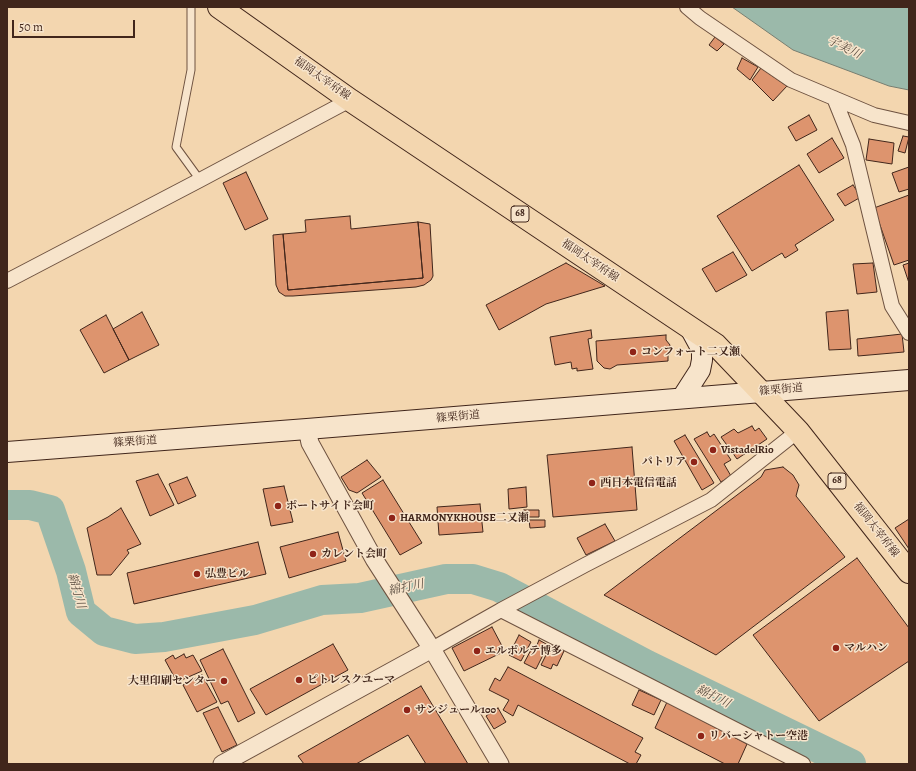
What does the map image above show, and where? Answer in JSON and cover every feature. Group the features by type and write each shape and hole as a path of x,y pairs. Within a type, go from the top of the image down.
{"main road":[{"name":"福岡太宰府線","path":"219,7 350,100 716,345 798,431 909,572"},
{"path":"682,398 700,370 702,360 702,350 690,328"},
{"name":"篠栗街道","path":"9,448 307,429 909,380"}],"street":[{"path":"687,7 700,18 791,80 874,115 909,123"},
{"path":"834,98 853,145 892,306 909,333"},
{"path":"7,281 350,100"},
{"path":"307,429 310,443 374,559 432,649 500,764"},
{"path":"222,764 501,610 711,500 798,431"},
{"path":"501,610 803,764"}],"lane":[{"path":"190,7 191,70 176,147 200,180"}],"water":[{"name":"宇美川","path":"732,7 909,7 909,90 889,86 793,50"}],"building":[{"path":"715,37 724,44 717,51 709,45"},
{"path":"742,58 758,67 750,80 737,69"},
{"path":"761,68 787,86 773,101 752,80"},
{"path":"809,115 817,130 796,141 788,127"},
{"path":"903,136 909,137 905,153 898,151"},
{"path":"832,138 844,158 819,173 807,154"},
{"path":"869,139 894,143 892,164 866,160"},
{"path":"799,165 834,220 795,245 798,250 785,258 782,253 752,271 717,216"},
{"path":"909,167 909,189 899,192 892,173"},
{"path":"246,172 268,219 245,230 223,183"},
{"path":"853,185 861,197 845,206 837,194"},
{"path":"909,195 909,260 894,265 874,208"},
{"path":"350,216 351,229 418,222 423,278 288,290 283,234 306,232 305,220"},
{"path":"418,222 430,224 433,276 431,280 424,285 416,287 293,296 285,296 279,292 276,285 273,235 283,234 288,290 423,278"},
{"path":"733,252 747,275 716,292 702,269"},
{"path":"566,263 605,286 546,304 499,330 486,305"},
{"path":"873,263 877,292 857,294 853,264"},
{"path":"909,263 909,283 903,265"},
{"path":"848,310 851,349 829,350 826,312"},
{"path":"142,312 159,345 129,360 113,329"},
{"path":"106,315 129,360 104,373 80,330"},
{"path":"591,330 592,338 588,339 593,369 577,371 577,368 572,369 571,362 555,365 550,337"},
{"path":"902,334 904,352 858,356 857,339"},
{"name":"コンフォート二又瀬","path":"666,335 666,340 670,345 668,361 617,365 610,369 604,368 597,361 596,341"},
{"path":"752,426 755,431 759,428 767,439 737,459 721,437 734,429 738,433"},
{"name":"VistadelRio","path":"707,432 710,437 714,434 731,460 724,464 731,476 721,482 694,439"},
{"name":"パトリア","path":"685,435 714,483 702,490 674,441"},
{"name":"西日本電信電話","path":"632,447 637,510 553,517 547,455"},
{"path":"367,460 381,477 357,493 349,490 341,477"},
{"path":"783,467 793,475 799,485 796,496 845,557 716,655 604,595 761,477 765,470"},
{"path":"158,474 174,505 150,516 136,481"},
{"path":"187,477 196,496 178,504 169,484"},
{"name":"HARMONYKHOUSE二又瀬","path":"383,480 422,543 400,555 362,493"},
{"name":"ポートサイド会町","path":"284,486 293,522 271,526 263,489"},
{"path":"526,487 527,507 509,509 508,489"},
{"path":"480,504 483,532 439,535 437,507"},
{"path":"121,508 141,544 127,550 129,553 111,575 97,575 87,528"},
{"path":"524,510 539,510 539,517 524,517"},
{"path":"909,519 909,549 895,528"},
{"path":"529,520 545,520 545,527 530,528"},
{"path":"605,524 615,541 586,555 577,538"},
{"name":"カレント会町","path":"338,532 346,561 289,578 280,547"},
{"name":"弘豊ビル","path":"258,542 266,574 134,604 127,573"},
{"name":"マルハン","path":"857,558 909,628 909,661 819,721 753,635"},
{"name":"エルポルテ博多","path":"492,627 502,646 501,653 464,671 452,648"},
{"path":"519,635 531,642 521,661 509,655"},
{"path":"539,640 548,645 536,669 524,663 532,648 535,650"},
{"name":"ピトレスクユーマ","path":"333,644 348,670 266,715 250,689"},
{"path":"551,645 564,651 557,666 553,664 551,669 541,665"},
{"name":"大里印刷センター","path":"223,649 255,713 238,722 228,701 221,704 200,660"},
{"path":"184,654 186,658 193,655 202,671 177,682 165,660 173,655 175,659"},
{"path":"508,667 643,738 635,752 641,755 636,764 630,764 518,705 513,716 503,710 509,700 489,690 495,678 500,681"},
{"path":"202,675 217,702 197,712 183,685"},
{"name":"サンジュール100","path":"421,686 468,764 426,764 408,735 356,764 304,764 298,756"},
{"path":"639,690 661,700 654,715 632,705"},
{"name":"リバーシャトー空港","path":"667,702 747,744 738,764 725,764 655,728"},
{"path":"218,707 237,745 222,752 203,713"},
{"path":"498,708 506,722 494,729 486,716"}],"waterway":[{"name":"綿打川","path":"7,505 30,505 50,510 71,571 81,612 104,631 135,639 164,637 255,620 322,600 360,598 446,579 473,579 499,587 647,665 851,764"}],"place":[{"name":"コンフォート二又瀬","path":"633,352"},
{"name":"VistadelRio","path":"713,450"},
{"name":"パトリア","path":"694,462"},
{"name":"西日本電信電話","path":"592,483"},
{"name":"ポートサイド会町","path":"278,506"},
{"name":"HARMONYKHOUSE二又瀬","path":"392,518"},
{"name":"カレント会町","path":"313,554"},
{"name":"弘豊ビル","path":"197,574"},
{"name":"マルハン","path":"836,648"},
{"name":"エルポルテ博多","path":"477,651"},
{"name":"ピトレスクユーマ","path":"299,680"},
{"name":"大里印刷センター","path":"224,681"},
{"name":"サンジュール100","path":"407,710"},
{"name":"リバーシャトー空港","path":"701,736"}]}
